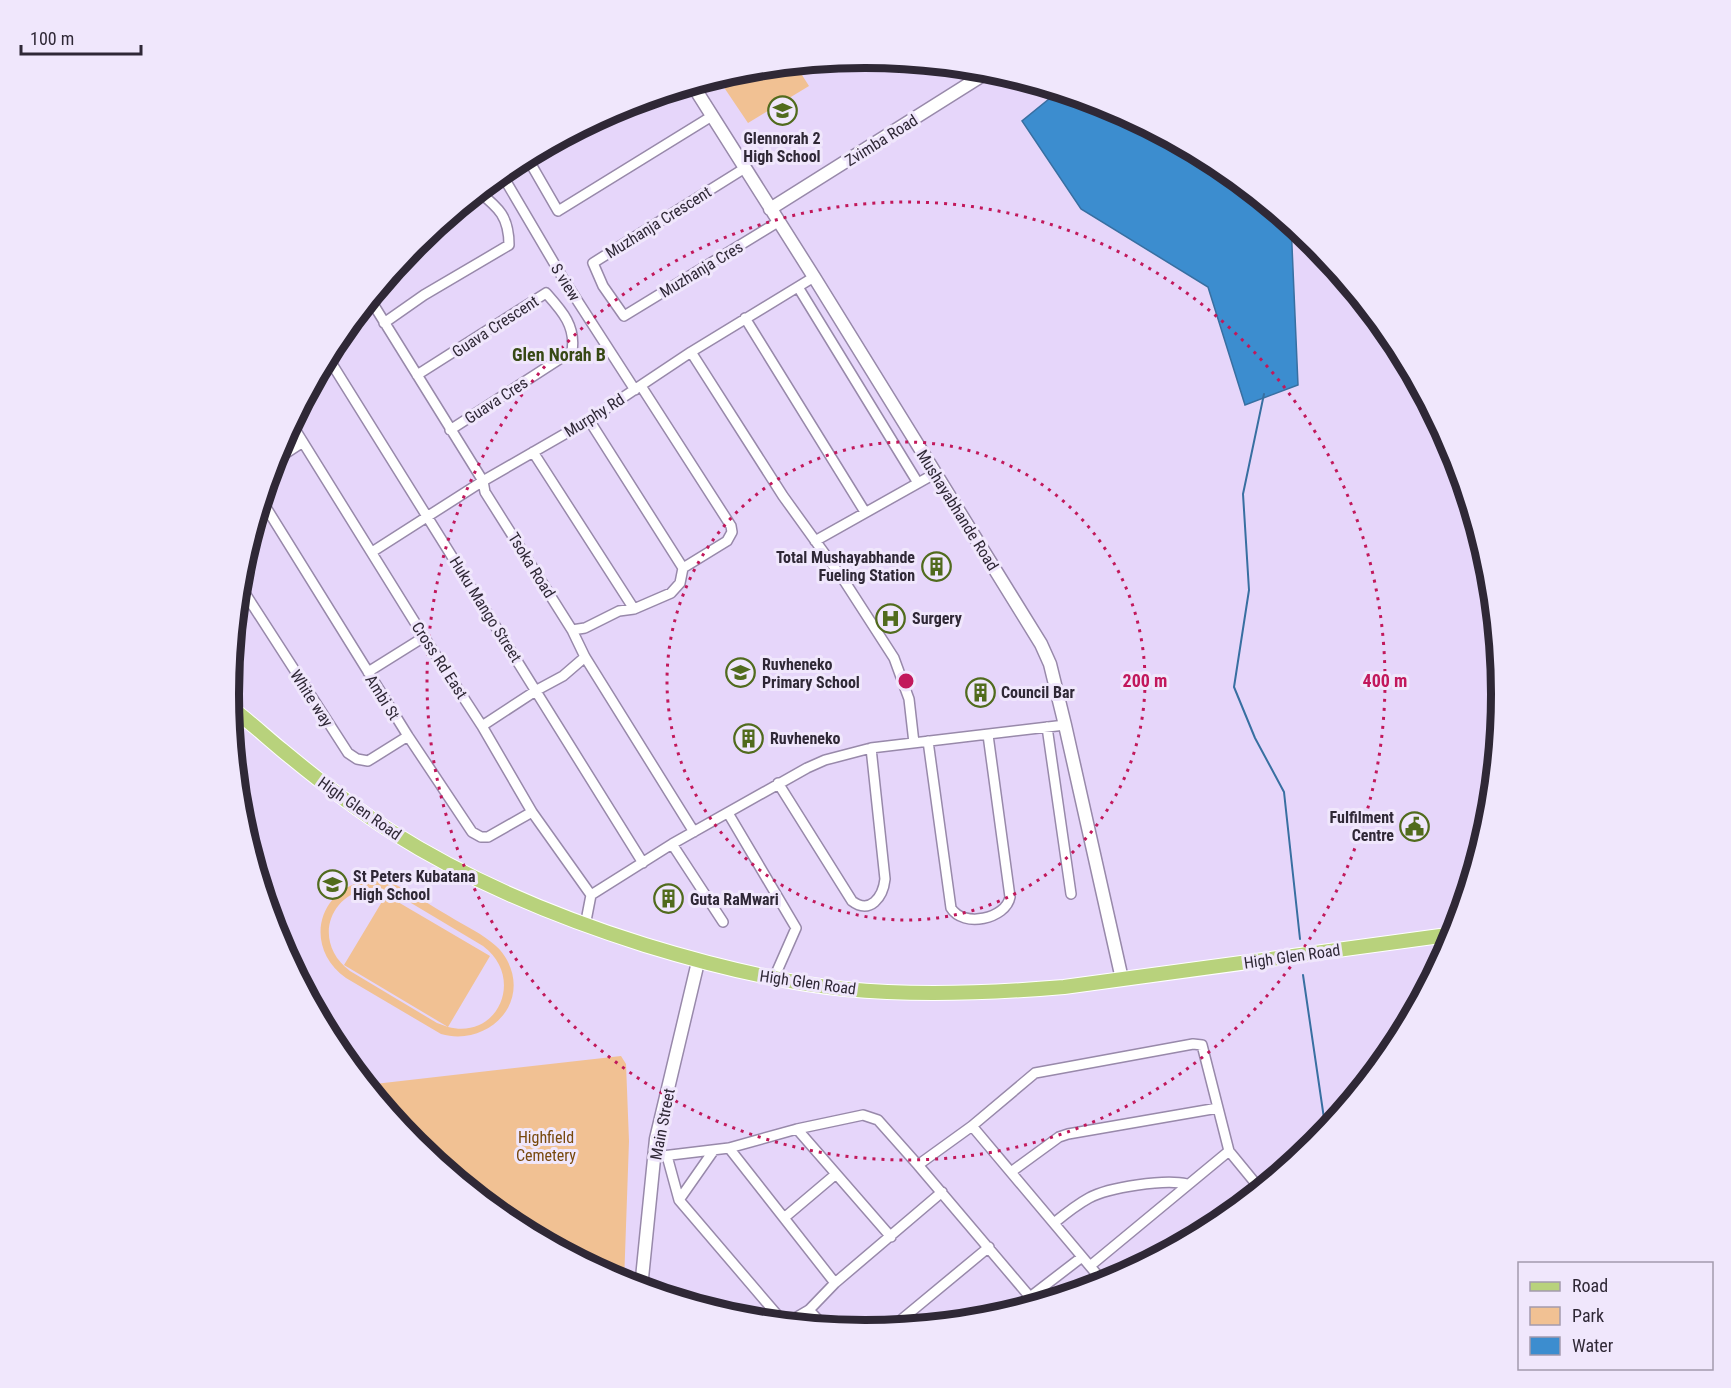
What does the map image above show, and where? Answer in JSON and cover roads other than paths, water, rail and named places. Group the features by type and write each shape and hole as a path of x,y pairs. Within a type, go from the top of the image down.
{"main road":[{"name":"High Glen Road","path":"240,715 304,769 389,831 433,858 528,904 585,926 698,962 774,978 847,989 1016,991 1122,980 1443,936"}],"street":[{"name":"Zvimba Road","path":"771,210 978,78"},
{"name":"Mushayabhande Road","path":"696,91 1041,644 1050,664 1065,725 1122,980"},
{"path":"531,164 558,212 711,116"},
{"name":"Muzhanja Crescent","path":"624,316 603,286 593,263 745,168"},
{"name":"S view","path":"504,183 564,280 731,526 732,532 727,541 683,568"},
{"path":"384,323 424,295 509,245 508,226 502,214 484,197"},
{"name":"Muzhanja Cres","path":"624,316 778,222"},
{"name":"Murphy Rd","path":"372,552 483,481 589,420 691,352 814,277"},
{"path":"798,287 918,483"},
{"name":"Guava Crescent","path":"417,375 546,293 565,315 571,326 574,340 572,351"},
{"name":"Tsoka Road","path":"374,306 483,481 485,492 572,630 585,657 694,832"},
{"path":"745,318 865,512"},
{"name":"Guava Cres","path":"450,430 572,351"},
{"path":"691,352 777,487 845,582 894,658 909,699 914,743"},
{"name":"Huku Mango Street","path":"333,365 643,862"},
{"path":"572,630 585,628 619,610 634,609 671,593 680,583 683,568 589,420"},
{"name":"Cross Rd East","path":"297,432 482,726 532,812 591,895"},
{"path":"288,452 303,442"},
{"path":"533,452 634,609"},
{"path":"815,541 936,473"},
{"name":"Ambi St","path":"267,509 408,736 472,832 481,837 488,837 532,812"},
{"name":"White way","path":"247,596 348,753 357,759 368,761 408,736"},
{"path":"368,672 424,637"},
{"path":"482,726 563,676 585,657"},
{"path":"585,926 591,895 672,844 778,783 825,760 871,748 1065,725"},
{"path":"1047,727 1071,894"},
{"path":"928,741 951,908 957,916 987,917 1003,910 1010,897 988,735"},
{"path":"778,783 852,901 864,908 872,905 884,889 885,879 871,748"},
{"path":"728,813 796,928 774,978"},
{"path":"672,844 723,922"},
{"name":"Main Street","path":"642,1279 661,1157 656,1139 698,962"},
{"path":"918,1166 972,1126 1035,1073 1199,1043 1205,1050 1229,1150 1256,1184"},
{"path":"1011,1172 1059,1137 1068,1134 1218,1108"},
{"path":"776,1314 679,1200 661,1157 729,1148 797,1129 863,1115 873,1118 878,1120 942,1192 1030,1297"},
{"path":"972,1126 1098,1275"},
{"path":"797,1129 891,1238"},
{"path":"729,1148 835,1284"},
{"path":"679,1200 714,1150"},
{"path":"1090,1266 1229,1150"},
{"path":"784,1218 836,1174"},
{"path":"1054,1223 1075,1206 1107,1191 1166,1181 1187,1185"},
{"path":"798,1316 809,1310 835,1284 942,1192"},
{"path":"902,1319 988,1247"},
{"path":"1028,1299 1082,1257"},
{"path":"809,1310 817,1318"}],"water":[{"path":"1052,96 1105,115 1179,151 1214,173 1292,235 1298,385 1245,405 1208,287 1081,209 1022,121"}],"waterway":[{"path":"1264,394 1243,494 1249,590 1234,687 1255,738 1284,792 1300,939"},
{"path":"1303,975 1324,1121"}],"place":[{"name":"Glennorah 2 High School","path":"782,110"},
{"name":"Total Mushayabhande Fueling Station","path":"936,566"},
{"name":"Surgery","path":"891,618"},
{"name":"Ruvheneko Primary School","path":"741,673"},
{"name":"Council Bar","path":"980,692"},
{"name":"Ruvheneko","path":"749,738"},
{"name":"Fulfilment Centre","path":"1415,826"},
{"name":"St Peters Kubatana High School","path":"332,885"},
{"name":"Guta RaMwari","path":"669,899"}],"district":[{"name":"Glen Norah B","path":"559,355"}],"park label":[{"name":"Highfield Cemetery","path":"546,1146"}]}
